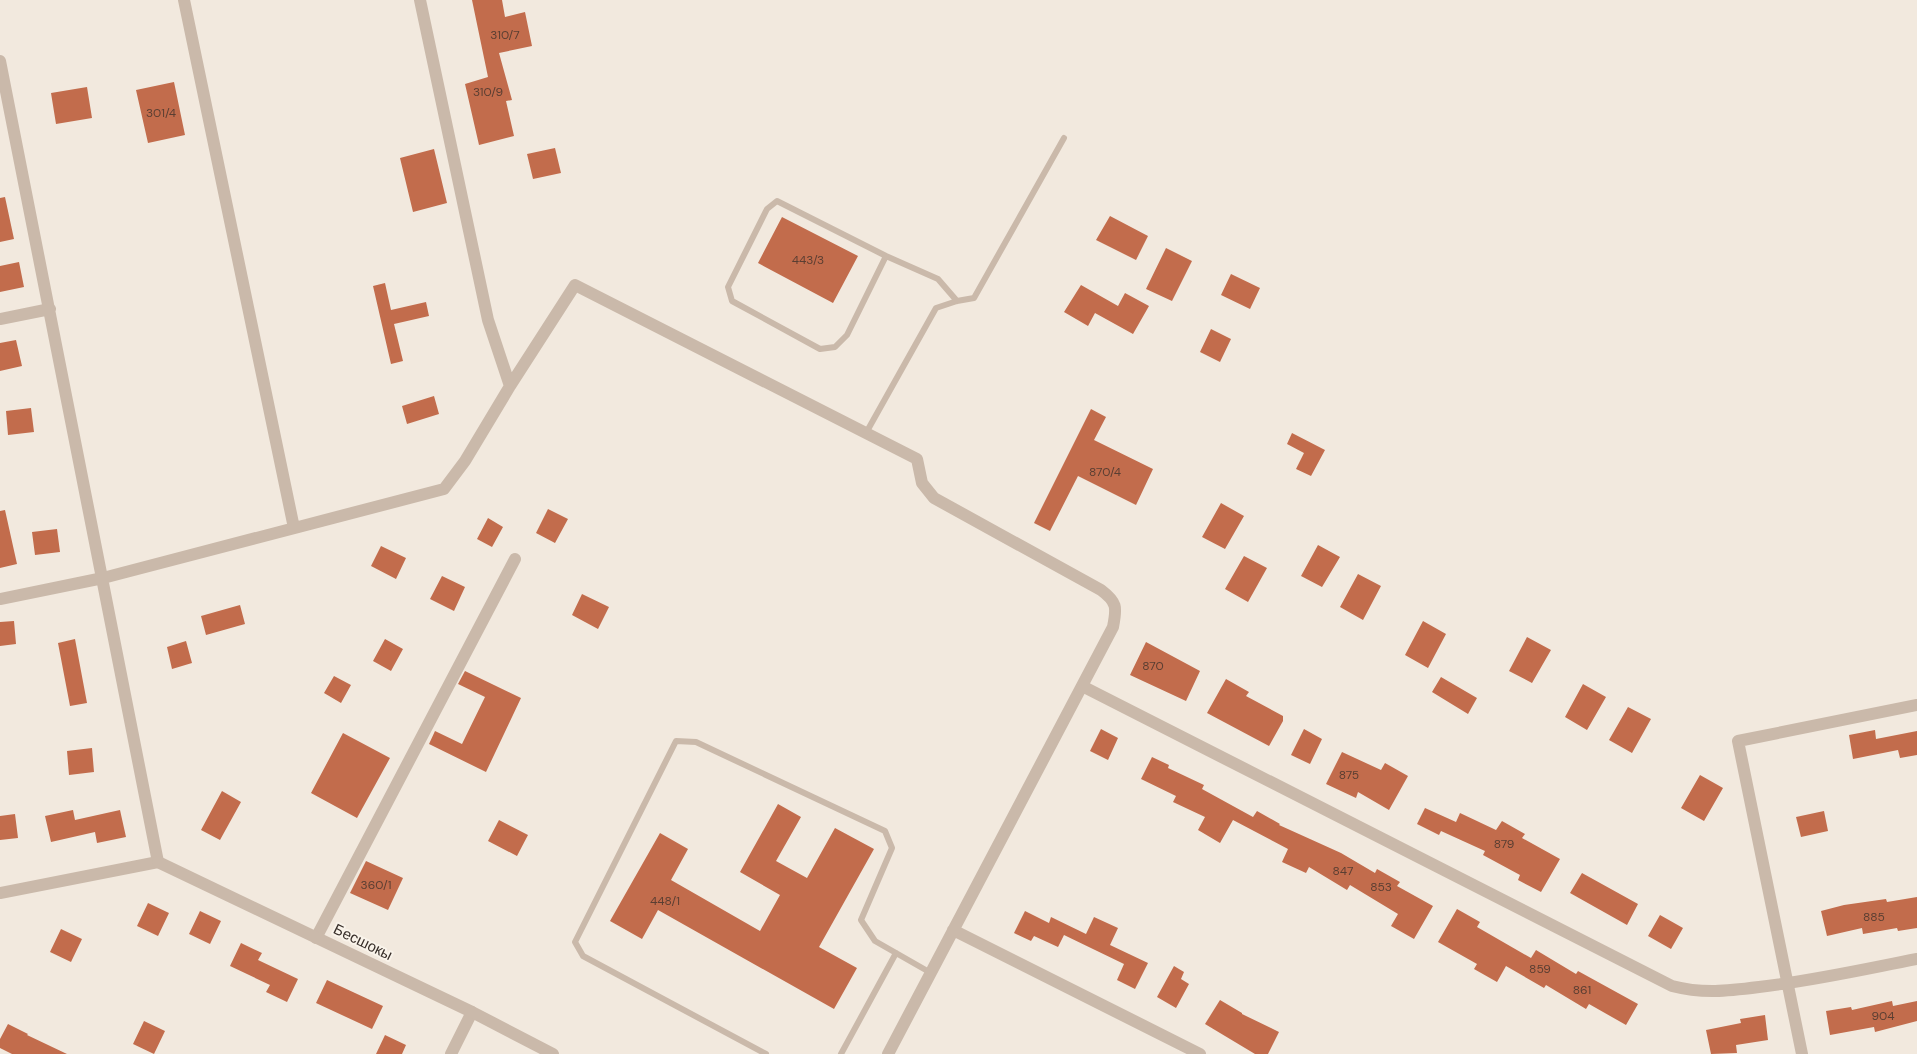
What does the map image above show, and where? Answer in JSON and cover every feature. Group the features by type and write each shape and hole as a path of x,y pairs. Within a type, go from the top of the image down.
{"street":[{"path":"184,0 294,528"},
{"path":"420,0 488,320 510,386"},
{"path":"0,61 158,862 0,893"},
{"path":"0,598 103,578 444,489 465,461 510,386 575,285 866,433 916,459 922,483 934,498 1101,590 1113,599 1116,610 1113,627 888,1054"},
{"path":"0,319 50,309"},
{"path":"316,938 515,559"},
{"path":"1082,686 1672,986 1691,991 1714,992 1788,984 1917,959"},
{"path":"1802,1054 1738,741 1917,705"},
{"name":"Бесшокы","path":"158,862 472,1012 553,1054"},
{"path":"954,930 1200,1054"},
{"path":"451,1054 472,1012"}],"lane":[{"path":"866,433 936,308 956,301 974,298 1064,138"},
{"path":"886,256 847,335 835,347 820,349 732,301 728,287 767,209 777,201 886,256 938,278 956,301"},
{"path":"766,1054 583,956 575,942 676,740 696,742 885,830 892,848 861,920 875,942 931,973"},
{"path":"841,1054 896,954"}],"building":[{"path":"472,0 502,0 505,17 525,12 532,46 499,53 512,100 506,101 514,136 479,145 465,84 488,77"},
{"path":"174,82 185,135 148,143 136,90"},
{"path":"87,87 92,118 56,124 51,93"},
{"path":"555,148 561,173 533,179 527,154"},
{"path":"434,149 447,203 413,212 400,158"},
{"path":"5,197 14,239 0,242 0,198"},
{"path":"1110,216 1148,236 1136,260 1096,240"},
{"path":"782,217 858,256 833,303 758,263"},
{"path":"1166,248 1192,261 1172,301 1146,289"},
{"path":"19,262 24,287 0,292 0,266"},
{"path":"1231,274 1260,288 1250,309 1221,295"},
{"path":"385,283 391,310 426,302 429,316 394,324 403,361 391,364 373,286"},
{"path":"1081,285 1118,306 1125,293 1149,306 1133,334 1095,313 1088,326 1064,312"},
{"path":"1211,329 1231,339 1220,362 1200,352"},
{"path":"16,340 22,366 0,371 0,343"},
{"path":"434,396 439,414 407,424 402,406"},
{"path":"31,408 34,432 8,435 6,411"},
{"path":"1091,409 1106,417 1094,440 1153,469 1136,505 1078,476 1050,531 1034,523"},
{"path":"1292,433 1325,450 1311,476 1296,469 1304,453 1287,444"},
{"path":"1221,503 1244,516 1225,549 1202,537"},
{"path":"548,509 568,519 555,543 536,533"},
{"path":"5,510 17,564 0,568 0,511"},
{"path":"488,518 503,527 492,547 477,539"},
{"path":"57,529 60,552 35,555 32,532"},
{"path":"1318,545 1340,557 1322,587 1301,576"},
{"path":"381,546 406,558 396,579 371,566"},
{"path":"1244,556 1267,568 1248,602 1225,589"},
{"path":"1358,574 1381,586 1363,620 1340,607"},
{"path":"442,576 465,587 454,611 430,599"},
{"path":"582,594 609,607 598,629 572,615"},
{"path":"240,605 245,624 206,635 201,616"},
{"path":"14,621 16,644 0,646 0,622"},
{"path":"1423,621 1446,634 1428,668 1405,655"},
{"path":"1527,637 1551,650 1532,683 1509,671"},
{"path":"75,639 87,703 70,706 58,643"},
{"path":"385,639 403,649 391,671 373,661"},
{"path":"186,641 192,663 172,669 167,647"},
{"path":"1146,642 1200,671 1186,701 1130,675"},
{"path":"465,671 521,698 486,772 429,744 435,731 462,744 485,697 458,684"},
{"path":"334,676 351,685 341,703 324,693"},
{"path":"1441,677 1477,698 1468,714 1432,692"},
{"path":"1226,679 1249,692 1246,696 1283,716 1283,721 1269,746 1207,713"},
{"path":"1583,684 1606,697 1587,730 1565,717"},
{"path":"1628,707 1651,719 1632,753 1609,740"},
{"path":"1101,729 1118,738 1108,760 1090,751"},
{"path":"1304,729 1322,739 1310,764 1291,755"},
{"path":"1875,730 1876,739 1917,731 1917,755 1900,758 1898,750 1853,759 1849,735"},
{"path":"343,733 390,758 357,818 311,793"},
{"path":"92,748 94,772 69,775 67,751"},
{"path":"1342,752 1381,770 1385,763 1408,776 1389,810 1358,792 1356,798 1326,784"},
{"path":"1152,757 1169,765 1168,768 1204,785 1202,789 1253,817 1257,811 1279,825 1341,853 1375,873 1377,869 1400,882 1397,886 1433,906 1414,939 1391,926 1398,914 1350,885 1347,890 1309,867 1306,873 1282,862 1288,849 1233,820 1220,843 1198,830 1205,817 1173,802 1176,796 1141,779"},
{"path":"1700,775 1723,788 1704,821 1681,808"},
{"path":"222,791 241,802 220,840 201,830"},
{"path":"778,804 801,817 776,861 807,878 835,828 874,849 819,947 857,968 834,1009 658,910 642,939 610,921 660,833 688,849 671,880 760,931 780,895 740,872"},
{"path":"1425,808 1456,822 1460,813 1496,830 1502,821 1525,834 1522,838 1560,859 1541,892 1518,880 1520,875 1483,855 1485,851 1441,831 1439,835 1417,824"},
{"path":"73,810 75,820 120,810 126,837 97,843 95,832 51,842 45,816"},
{"path":"1824,811 1828,831 1801,837 1796,817"},
{"path":"15,814 18,838 0,840 0,816"},
{"path":"499,820 528,835 517,856 488,841"},
{"path":"366,861 403,878 388,910 350,893"},
{"path":"1582,873 1638,904 1627,925 1570,893"},
{"path":"1917,897 1917,928 1898,931 1897,928 1863,934 1862,928 1827,936 1821,911 1844,905 1886,899 1887,902"},
{"path":"148,903 169,913 158,936 137,926"},
{"path":"1457,909 1480,922 1477,927 1531,958 1536,950 1576,974 1578,971 1638,1004 1626,1025 1589,1004 1586,1009 1546,985 1544,988 1506,966 1497,982 1474,969 1477,964 1438,942"},
{"path":"200,911 221,921 210,944 189,934"},
{"path":"1025,911 1049,923 1051,917 1086,934 1094,917 1118,928 1110,945 1148,963 1135,989 1117,980 1124,964 1064,935 1058,947 1034,936 1031,941 1014,933"},
{"path":"1660,915 1683,928 1671,949 1648,936"},
{"path":"61,929 82,939 71,962 50,952"},
{"path":"241,943 262,953 258,960 298,979 287,1002 266,992 270,985 230,966"},
{"path":"1174,966 1184,972 1181,979 1189,984 1176,1008 1157,997"},
{"path":"327,980 383,1006 372,1029 316,1003"},
{"path":"1220,1000 1242,1014 1279,1032 1268,1054 1255,1054 1205,1024"},
{"path":"1892,1001 1893,1006 1917,1001 1917,1021 1875,1032 1874,1027 1830,1035 1826,1011 1851,1007 1852,1010"},
{"path":"1765,1015 1768,1040 1736,1045 1737,1053 1711,1054 1706,1030 1741,1023 1740,1019"},
{"path":"144,1021 165,1031 154,1054 133,1044"},
{"path":"8,1024 67,1054 12,1054 0,1048 0,1039"},
{"path":"385,1035 406,1045 402,1054 376,1054"}]}
